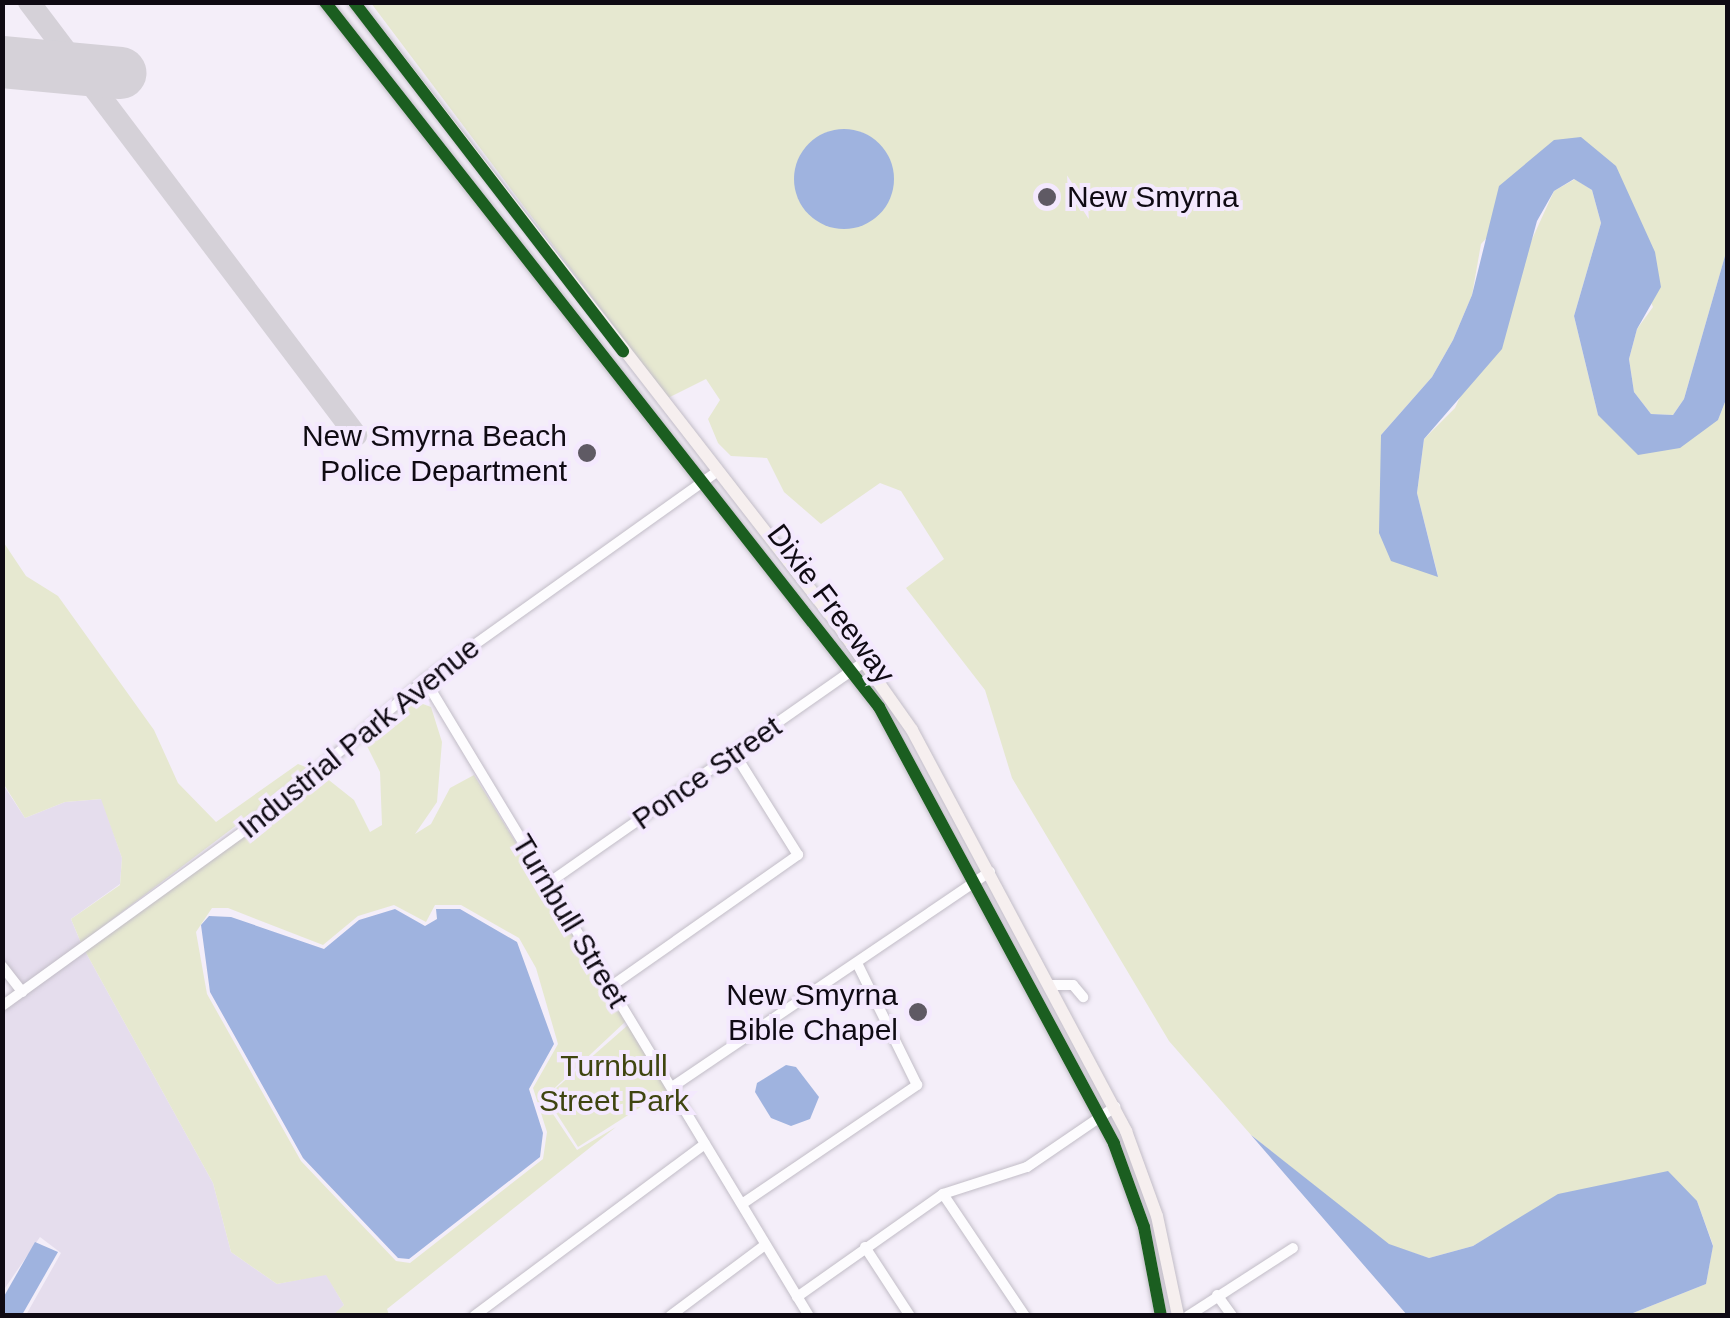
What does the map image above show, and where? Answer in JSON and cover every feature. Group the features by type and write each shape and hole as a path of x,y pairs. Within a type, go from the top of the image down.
{"main road":[{"name":"Dixie Freeway","path":"354,2 866,661 990,872 1115,1107 1157,1216 1178,1316"},
{"name":"Dixie Freeway","path":"330,4 854,671 977,882 1102,1116 1144,1227 1161,1316"}],"street":[{"name":"Industrial Park Avenue","path":"2,1006 252,824 425,680 717,472"},
{"name":"Ponce Street","path":"548,884 866,661"},
{"name":"Turnbull Street","path":"425,680 809,1316"},
{"path":"610,987 798,856 735,754"},
{"path":"672,1087 990,872"},
{"path":"742,1204 917,1085 857,963"},
{"path":"2,966 22,992"},
{"path":"1050,985 1074,985 1083,997"},
{"path":"798,1297 943,1194 1026,1167 1115,1107"},
{"path":"474,1316 705,1144"},
{"path":"943,1194 1025,1316"},
{"path":"670,1316 765,1245"},
{"path":"864,1247 910,1316"},
{"path":"1188,1316 1293,1248"},
{"path":"1218,1295 1232,1316"}],"shaded area":[{"path":"2,783 25,818 65,802 102,799 122,858 120,884 71,919 81,943 23,986 3,959"},
{"path":"85,951 213,1183 231,1252 277,1284 326,1274 344,1305 333,1316 26,1315 61,1253 40,1237 3,1291 3,1012"}],"green space":[{"path":"371,3 1727,3 1727,249 1684,399 1673,415 1651,414 1634,392 1629,359 1637,329 1653,307 1581,137 1481,244 1472,295 1453,340 1432,377 1381,435 1438,576 1417,493 1424,439 1455,408 1554,191 1575,179 1592,190 1601,223 1574,316 1598,415 1718,420 1727,397 1727,1315 1628,1315 1706,1284 1713,1245 1697,1201 1510,1224 1473,1246 1429,1258 1389,1245 1251,1135 1169,1041 1012,778 985,690 906,588 944,559 901,491 880,483 821,524 784,492 767,458 731,456 718,443 708,419 720,400 706,379 668,398"},
{"path":"2,540 26,576 58,596 154,730 178,783 216,822 298,764 311,769 81,943 71,919 120,885 122,858 101,799 65,802 25,818 3,783"},
{"path":"415,701 431,707 442,742 437,802 415,834 431,824 450,788 474,775 626,1021 543,1099 577,1150 616,1127 387,1309 389,1315 333,1315 344,1305 326,1275 277,1284 231,1252 213,1183 85,951 320,773 354,800 370,832 382,825 380,772 365,742","holes":["394,905 426,922 435,905 461,905 519,938 536,968 558,1044 533,1088 547,1132 543,1159 410,1263 396,1261 301,1161 207,994 196,932 212,908 228,908 323,945 358,916"]},
{"name":"Turnbull Street Park","path":"628,1025 669,1089 578,1147 546,1097"}],"water":[{"path":"844,129 863,133 879,144 890,160 894,179 890,198 879,214 863,225 844,229 825,225 809,214 798,198 794,179 798,160 809,144 825,133"},
{"path":"1581,137 1616,166 1655,252 1661,287 1637,329 1629,359 1634,392 1651,414 1673,415 1684,399 1727,249 1727,397 1718,420 1680,448 1638,455 1598,415 1574,316 1601,223 1592,190 1574,179 1554,191 1537,221 1502,349 1424,439 1417,493 1438,577 1391,561 1379,533 1381,435 1432,377 1453,340 1472,295 1499,186 1554,140"},
{"path":"395,909 425,926 437,919 436,909 460,909 517,942 554,1044 529,1089 543,1133 540,1157 409,1259 398,1258 303,1158 210,992 201,925 209,916 231,917 324,949 359,920"},
{"path":"786,1065 796,1067 819,1097 810,1119 791,1126 771,1118 755,1092 757,1083"},
{"path":"1251,1135 1389,1244 1429,1258 1473,1246 1558,1194 1668,1171 1697,1201 1713,1246 1706,1284 1628,1315 1407,1315"},
{"path":"35,1242 58,1252 22,1315 3,1315 3,1298"}],"taxiway":[{"path":"29,2 356,435"}],"runway":[{"path":"2,62 120,73"}],"cycle path":[{"path":"325,2 879,707 1114,1144 1144,1227 1161,1316"},
{"path":"354,2 623,351"}],"place":[{"name":"New Smyrna","path":"1047,197"},
{"name":"New Smyrna Beach Police Department","path":"587,453"},
{"name":"New Smyrna Bible Chapel","path":"918,1012"}]}
